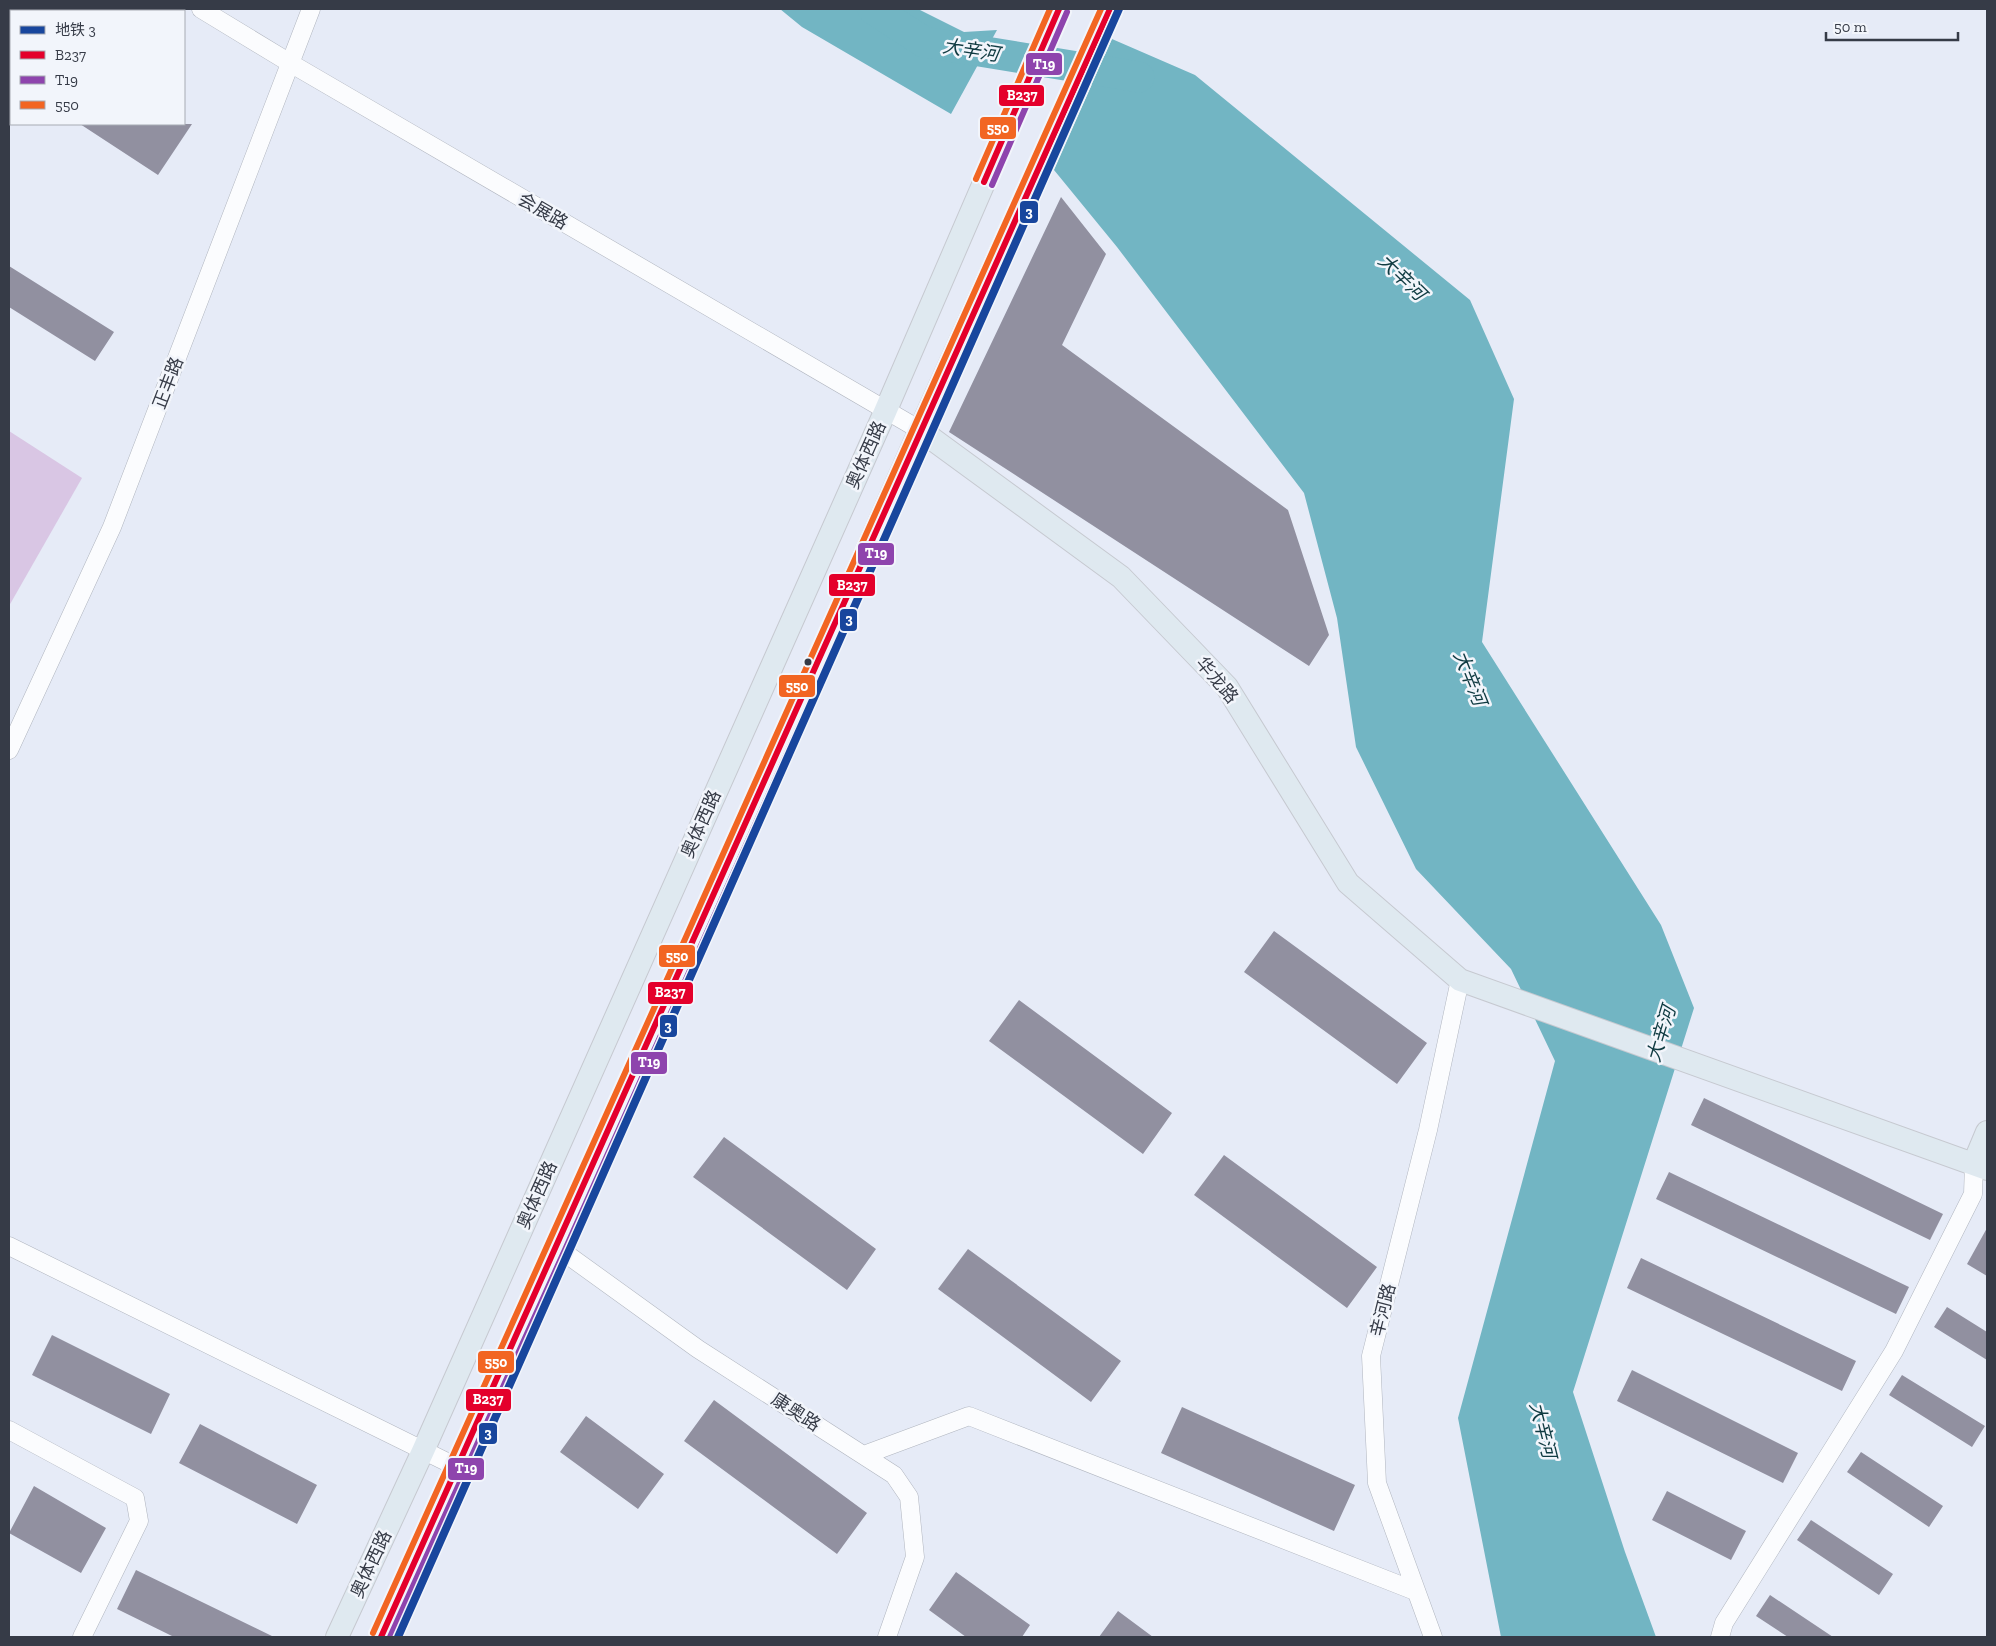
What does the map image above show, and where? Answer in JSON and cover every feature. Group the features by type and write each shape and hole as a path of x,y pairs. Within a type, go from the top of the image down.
{"main road":[{"path":"381,1637 558,1248 920,430 1110,9"},
{"name":"奥体西路","path":"337,1637 423,1451 885,412 1057,12"},
{"name":"华龙路","path":"920,430 1120,577 1227,687 1348,883 1460,980"},
{"path":"1460,980 1980,1166 1987,1132"}],"street":[{"name":"会展路","path":"202,9 290,63 885,412"},
{"name":"正丰路","path":"9,750 112,527 311,9"},
{"path":"885,412 920,430"},
{"name":"辛河路","path":"1433,1637 1377,1483 1372,1356 1428,1130 1460,980"},
{"path":"1720,1637 1724,1623 1894,1351 1973,1194 1980,1166"},
{"path":"9,1246 459,1468"},
{"name":"康奥路","path":"558,1248 698,1349 894,1475 909,1497 915,1557 887,1637"},
{"path":"864,1455 969,1416 1416,1591"},
{"path":"9,1430 135,1498 139,1521 82,1637"}],"shaded area":[{"path":"9,431 82,478 9,606"}],"water":[{"path":"780,9 918,9 964,32 997,30 951,114 802,27"},
{"path":"1112,39 1195,75 1470,300 1514,399 1482,642 1661,925 1694,1008 1573,1392 1625,1552 1656,1637 1501,1637 1458,1418 1555,1061 1511,969 1416,869 1356,747 1337,618 1304,493 1117,247 1054,170"}],"building":[{"path":"192,124 158,175 82,125"},
{"path":"1061,197 1106,254 1062,345 1288,510 1329,635 1309,666 949,432"},
{"path":"9,266 114,332 95,361 9,307"},
{"path":"1274,931 1427,1043 1397,1084 1244,972"},
{"path":"1019,1000 1172,1113 1143,1154 989,1041"},
{"path":"1704,1098 1943,1214 1930,1240 1691,1125"},
{"path":"724,1137 876,1249 847,1290 693,1177"},
{"path":"1224,1155 1377,1267 1347,1308 1194,1195"},
{"path":"1669,1172 1909,1287 1896,1314 1656,1199"},
{"path":"1987,1228 1987,1276 1967,1264"},
{"path":"968,1249 1121,1361 1091,1402 938,1289"},
{"path":"1641,1258 1856,1361 1842,1391 1627,1288"},
{"path":"1947,1307 1987,1332 1987,1360 1934,1327"},
{"path":"52,1335 170,1394 151,1434 32,1375"},
{"path":"1632,1370 1798,1453 1783,1483 1617,1401"},
{"path":"1902,1375 1985,1426 1972,1447 1889,1395"},
{"path":"714,1400 867,1513 837,1554 684,1441"},
{"path":"1182,1407 1355,1485 1334,1531 1161,1453"},
{"path":"586,1416 664,1474 638,1509 560,1452"},
{"path":"200,1424 317,1485 297,1524 179,1463"},
{"path":"1861,1452 1943,1506 1929,1527 1847,1472"},
{"path":"34,1486 106,1528 81,1573 9,1533"},
{"path":"1667,1491 1746,1531 1731,1560 1652,1520"},
{"path":"1811,1520 1893,1574 1879,1595 1797,1540"},
{"path":"136,1570 274,1637 174,1637 117,1609"},
{"path":"956,1572 1030,1625 1022,1637 966,1637 929,1610"},
{"path":"1770,1595 1833,1637 1788,1637 1756,1616"},
{"path":"1118,1611 1153,1637 1099,1637"}],"waterway":[{"name":"大辛河","path":"873,9 924,42 1139,77"}],"metro line":[{"name":"3","path":"398,1637 1119,9"}],"transit line":[{"name":"550","path":"976,179 1050,9"},
{"name":"B237","path":"984,182 1059,9"},
{"name":"550","path":"373,1633 1101,9"},
{"name":"B237","path":"381,1637 1110,9"},
{"name":"T19","path":"992,185 1067,12"},
{"name":"T19","path":"390,1637 1118,13"}]}
